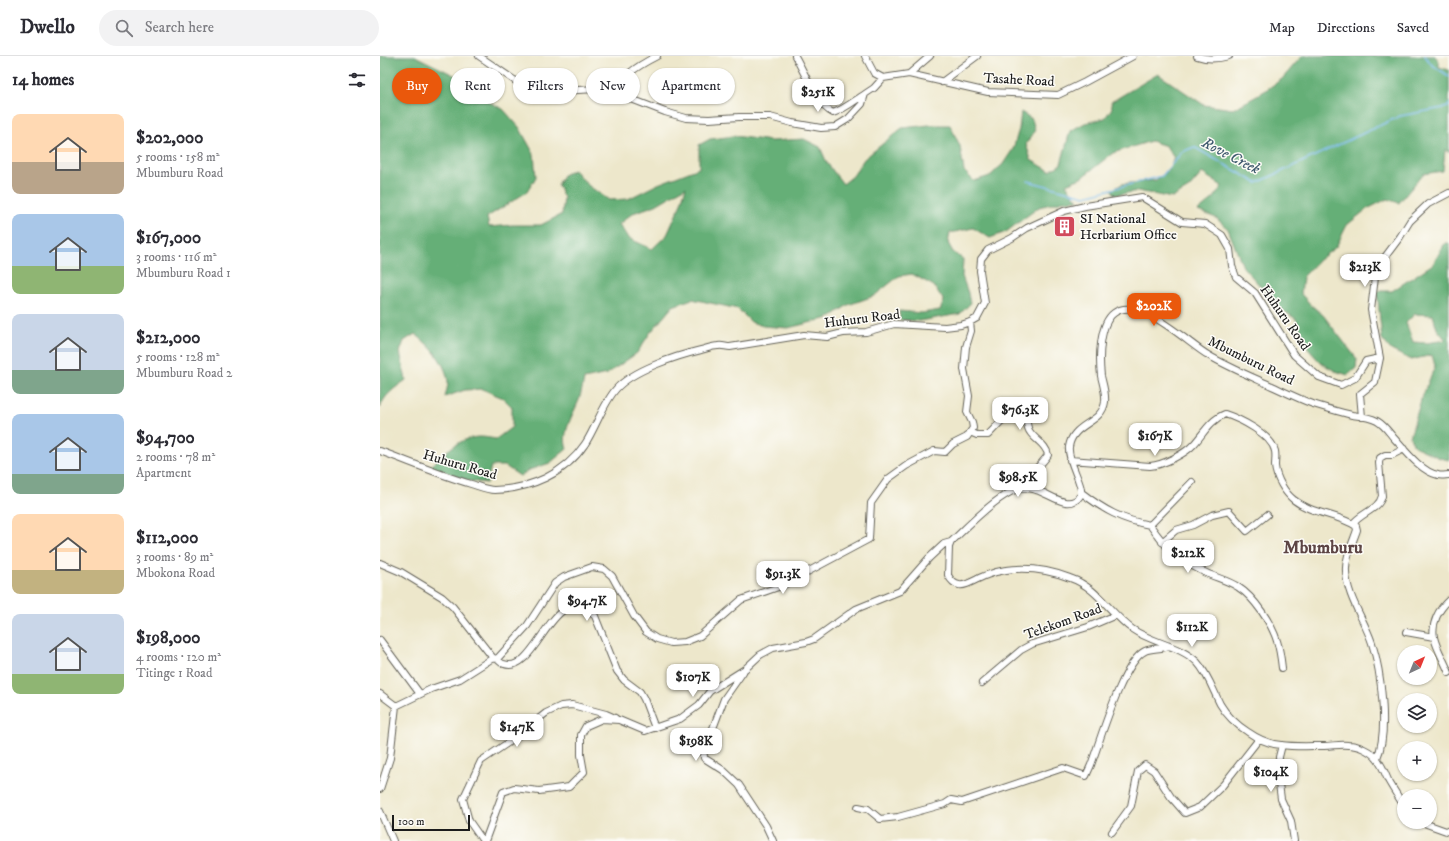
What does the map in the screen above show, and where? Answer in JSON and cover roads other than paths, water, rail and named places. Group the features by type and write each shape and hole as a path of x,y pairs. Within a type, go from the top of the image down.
{"street":[{"path":"479,56 514,80 540,92 586,90"},
{"path":"637,68 657,56"},
{"path":"795,56 821,102 828,111 832,113 842,110 874,88 883,78 874,73 865,56"},
{"path":"909,74 930,56"},
{"path":"942,82 977,56"},
{"name":"Tasahe Road","path":"883,78 909,74 988,92 1058,95 1132,56"},
{"path":"1197,56 1204,59 1219,59 1229,56"},
{"path":"640,103 686,118 709,120 739,117 770,117 792,123 821,128 835,127 848,119 862,104 865,94"},
{"path":"1362,417 1360,394 1375,382 1380,358 1371,310 1376,268 1400,237 1410,221 1428,204 1449,193"},
{"name":"Huhuru Road","path":"380,451 419,467 492,490 514,488 536,483 562,468 572,459 585,444 616,389 638,373 678,356 718,346 730,347 804,335 827,337 843,333 866,332 894,324 944,327 970,322 977,318 985,303 980,271 981,259 988,250 1012,238 1027,228 1064,211 1084,206 1142,197 1182,222 1205,224 1222,235 1230,249 1232,266 1236,277 1255,293 1294,355 1319,378 1341,385 1355,378 1366,362 1380,358"},
{"name":"Mbumburu Road","path":"1082,493 1080,482 1075,475 1070,460 1069,444 1073,435 1079,428 1096,418 1104,405 1100,353 1102,338 1108,319 1113,314 1125,309 1142,311 1154,317 1208,355 1240,372 1312,403 1338,412 1378,421 1420,465 1430,472 1438,475 1449,475"},
{"path":"396,706 420,694 460,679 495,659 527,626 555,583 592,567 604,569 612,576 634,616 646,632 657,639 671,643 678,643 700,636 741,600 781,586 869,539 871,503 888,479 906,466 934,451 945,452 952,444 967,437 973,428 967,412 969,396 964,369 966,347 971,331 970,322"},
{"path":"970,432 977,435 988,435 1008,414 1014,410 1022,413 1026,418 1029,431 1042,443 1047,450 1048,455 1044,462 1030,475 1026,488"},
{"path":"1070,460 1150,466 1160,465 1181,454 1193,445 1212,422 1225,414 1259,431 1268,438 1275,450 1275,467 1279,479 1288,494 1294,500 1310,509 1356,526 1357,530 1348,557 1346,571 1354,600 1372,643 1380,682 1383,711 1383,739 1381,750 1377,758"},
{"path":"1353,524 1356,519 1376,506 1381,500 1380,458 1385,455 1392,455 1404,449"},
{"path":"1150,525 1192,482"},
{"path":"484,841 469,821 463,799 481,762 546,714 561,706 572,705 606,714 645,731 680,719 698,705 710,691 745,669 760,655 773,648 806,642 814,639 856,609 900,591 929,558 944,544 951,542 1000,498 1012,491 1026,488 1035,489 1056,500 1071,502 1076,500 1082,493 1115,515 1134,522 1150,525 1162,542 1176,556 1202,571 1238,587 1254,602 1262,611 1277,640 1282,668"},
{"path":"1162,542 1176,530 1193,525 1212,515 1230,511 1247,531 1266,516"},
{"path":"951,542 949,547 948,575 954,583 963,585 986,575 1016,568 1044,570 1081,582 1091,588 1116,615 1133,630 1170,646 1191,657 1198,663 1205,673 1221,706 1239,726 1259,739 1270,743 1282,745 1348,745 1359,747 1377,758 1397,795"},
{"path":"380,563 401,572 442,597 453,607 495,659 504,665 512,665 520,662 563,609 572,605 589,611 595,616 617,671 624,680 640,692 655,728"},
{"path":"1449,600 1442,606 1435,619 1434,637 1449,673"},
{"name":"Telekom Road","path":"982,684 1021,650 1032,644 1088,627 1116,615"},
{"path":"1406,632 1434,637"},
{"path":"380,640 420,694"},
{"path":"858,807 868,809 880,820 898,817 945,804 951,800 962,802 1063,768 1086,776 1122,683 1135,660 1145,651 1170,646"},
{"path":"745,669 724,699 712,732 703,744 704,758 723,770 739,785 766,826 773,841"},
{"path":"380,694 396,706"},
{"path":"380,790 390,758 396,706"},
{"path":"484,841 503,792 514,788 539,791 569,787 584,772 580,755 581,735 586,726 602,719 619,720"},
{"path":"1112,832 1131,806 1138,771 1145,765 1154,771 1170,797 1185,813 1200,807 1223,785 1259,739"},
{"path":"1282,745 1279,757 1278,776 1281,799 1291,821 1294,841"},
{"path":"380,810 393,841"},
{"path":"1437,828 1449,832"}],"waterway":[{"name":"Rove Creek","path":"1425,56 1432,65 1449,76"},
{"name":"Rove Creek","path":"1028,181 1085,196 1162,176 1182,152 1194,147 1257,183 1400,116 1448,107 1449,104"}],"place":[{"name":"SI National Herbarium Office","path":"1064,227"}],"district":[{"name":"Mbumburu","path":"1323,548"}]}
